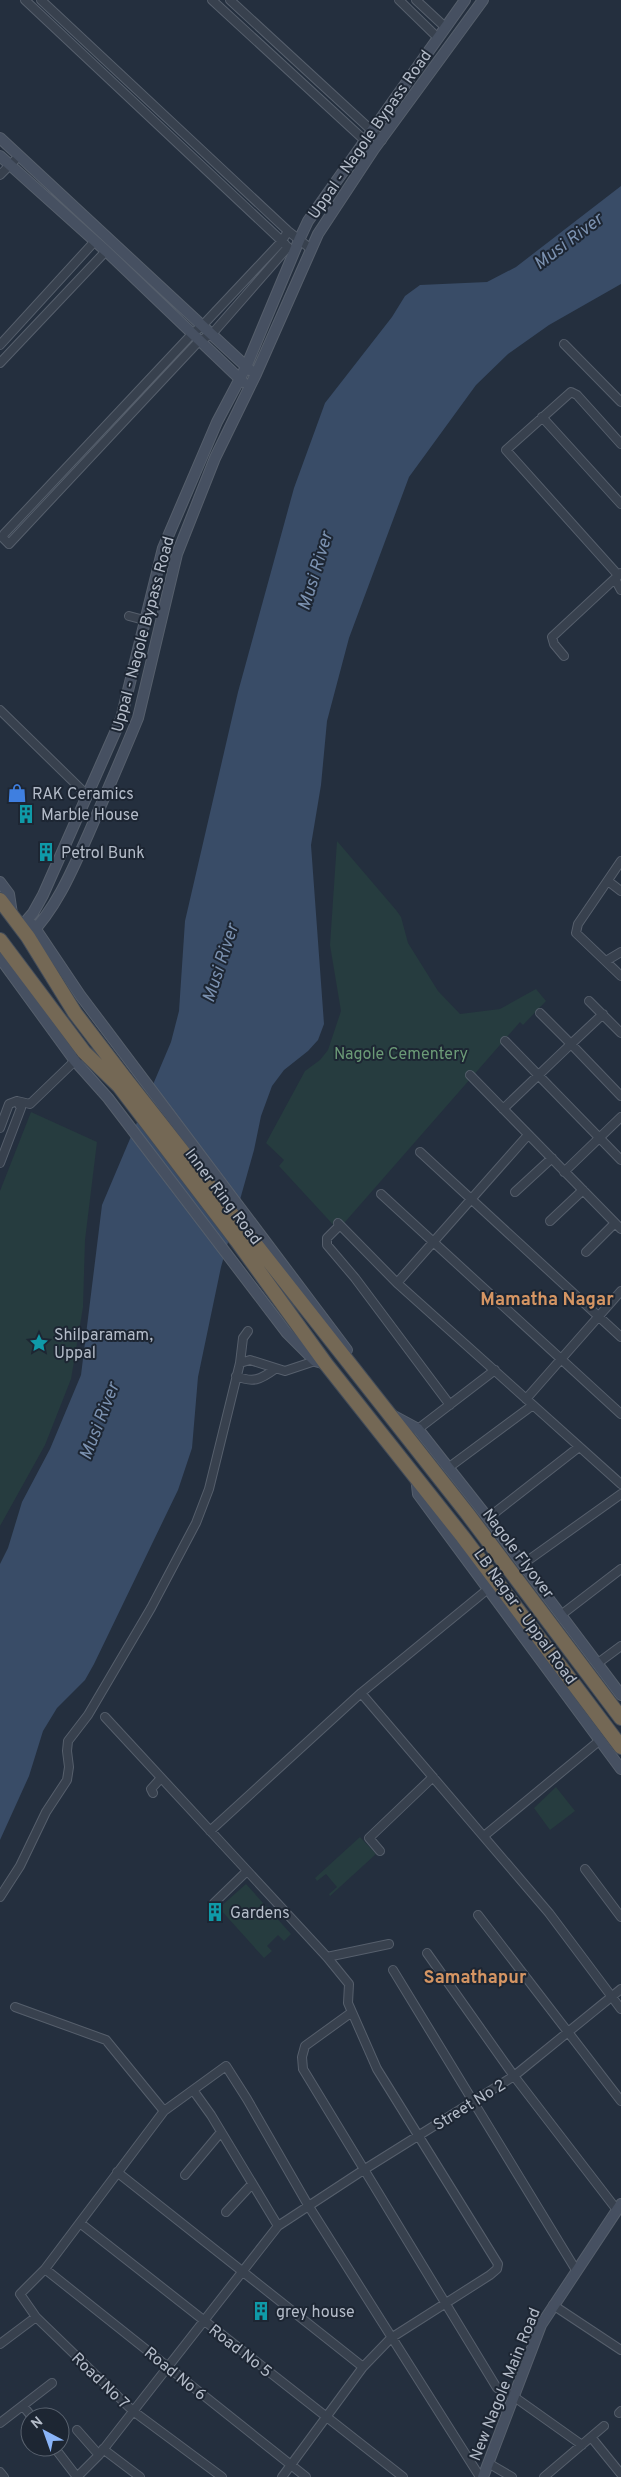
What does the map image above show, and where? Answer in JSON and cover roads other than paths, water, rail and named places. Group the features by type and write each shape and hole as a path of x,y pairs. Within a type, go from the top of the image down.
{"highway":[{"name":"Inner Ring Road","path":"0,900 12,915 28,928 75,1013 241,1235 320,1363 416,1477"},
{"name":"Inner Ring Road","path":"0,940 80,1057 119,1086 150,1128 387,1412"},
{"name":"Nagole Flyover","path":"387,1412 483,1534 621,1718"},
{"path":"416,1477 621,1747"}],"street":[{"path":"25,0 288,246"},
{"path":"41,0 280,224 300,238 311,249"},
{"path":"212,0 374,149"},
{"path":"230,0 382,140"},
{"path":"399,0 437,37"},
{"path":"416,0 445,27"},
{"name":"Uppal - Nagole Bypass Road","path":"28,928 88,796 126,706 144,620 163,548 216,422 246,367 288,246 300,238 308,221 465,0"},
{"name":"Uppal - Nagole Bypass Road","path":"28,928 55,904 81,850 138,718 177,554 215,458 256,374 311,249 331,212 374,149 482,0"},
{"path":"0,138 246,367 256,374"},
{"path":"0,176 19,156"},
{"path":"0,157 106,251 249,388"},
{"path":"260,220 280,224"},
{"path":"288,231 288,246 212,334 196,337 4,534 3,538 9,544 196,337 202,326 288,246"},
{"path":"0,345 95,241"},
{"path":"0,363 106,251"},
{"path":"564,344 621,402"},
{"path":"621,444 577,395 570,392 506,450 619,577 621,590"},
{"path":"542,417 621,504"},
{"path":"564,656 554,644 552,637 619,577"},
{"path":"129,616 144,620"},
{"path":"0,710 88,796"},
{"path":"621,861 578,924 576,934 621,976"},
{"path":"608,881 621,891"},
{"path":"0,882 9,894 12,915"},
{"path":"28,928 290,1273 363,1372 372,1393"},
{"path":"606,961 621,952"},
{"path":"0,958 80,1057 108,1098 287,1333 320,1363"},
{"path":"589,1001 621,1033"},
{"path":"540,1013 621,1096"},
{"path":"503,1109 603,1014"},
{"path":"505,1041 621,1160"},
{"path":"0,1128 9,1104 16,1101 30,1104 80,1057"},
{"path":"470,1075 621,1229"},
{"path":"0,1163 21,1108 16,1101"},
{"path":"564,1172 621,1117"},
{"path":"397,1283 528,1134"},
{"path":"420,1152 621,1337"},
{"path":"516,1192 552,1158"},
{"path":"550,1221 583,1190"},
{"path":"381,1194 621,1414"},
{"path":"586,1252 615,1223"},
{"path":"450,1405 355,1278 327,1245 327,1238 339,1224 397,1283 621,1484"},
{"path":"526,1399 621,1291"},
{"path":"0,1897 20,1866 46,1812 66,1780 69,1767 66,1751 68,1740 88,1715 151,1608 196,1523 209,1489 240,1363 242,1338 248,1331"},
{"path":"240,1363 250,1360 284,1371 320,1363"},
{"path":"236,1376 249,1381 261,1379 275,1369"},
{"path":"418,1428 495,1370"},
{"path":"448,1468 533,1406"},
{"name":"LB Nagar - Uppal Road","path":"387,1412 418,1428 621,1695"},
{"path":"488,1518 579,1447"},
{"name":"LB Nagar - Uppal Road","path":"416,1477 418,1494 621,1769"},
{"path":"523,1564 621,1494"},
{"path":"561,1615 621,1569"},
{"path":"210,1831 361,1693 488,1589"},
{"path":"598,1663 621,1646"},
{"path":"361,1693 549,1913 621,2009"},
{"path":"105,1716 210,1831 219,1847 247,1871 327,1957 349,1984 348,2003 377,2069 498,2264 497,2269 490,2275 391,2338 363,2367 282,2477"},
{"path":"484,1836 599,1741"},
{"path":"380,1851 369,1838 433,1777"},
{"path":"153,1793 151,1789 161,1778"},
{"path":"585,1869 621,1917"},
{"path":"214,1903 247,1871"},
{"path":"478,1915 621,2101"},
{"path":"327,1957 389,1944"},
{"path":"427,1954 514,2076 619,2207"},
{"path":"393,1970 576,2270"},
{"name":"Street No 2","path":"77,2477 101,2452 278,2226 308,2205 514,2076 621,1990"},
{"path":"15,2007 106,2040 164,2111"},
{"path":"352,2012 305,2046 302,2057 303,2069 447,2303 496,2388 513,2396 582,2445"},
{"path":"45,2269 164,2111 226,2066 248,2099 308,2205 481,2477"},
{"path":"192,2090 221,2132 278,2226"},
{"path":"185,2175 221,2132"},
{"path":"117,2172 363,2367"},
{"path":"226,2212 252,2184"},
{"name":"New Nagole Main Road","path":"481,2477 541,2325 619,2207"},
{"name":"Road No 5","path":"80,2223 403,2477"},
{"name":"Road No 7","path":"45,2269 20,2294 36,2317 132,2411 222,2477"},
{"name":"Road No 6","path":"45,2269 306,2477"},
{"path":"553,2305 621,2350"},
{"path":"0,2344 36,2317"},
{"path":"0,2423 52,2383"},
{"path":"549,2476 604,2426"},
{"path":"77,2430 101,2452 140,2477"},
{"path":"591,2437 621,2474"},
{"path":"62,2457 77,2477"},
{"path":"488,2463 512,2477"},
{"path":"0,2472 4,2477"}],"water":[{"name":"Musi River","path":"621,186 621,284 549,325 508,354 476,385 409,477 349,638 327,721 321,785 311,845 324,1024 318,1040 308,1051 284,1070 272,1086 261,1116 254,1150 221,1267 198,1377 192,1448 178,1490 94,1664 85,1680 57,1708 43,1731 29,1776 0,1840 0,1564 8,1548 22,1502 50,1449 81,1375 102,1205 171,1042 179,1011 185,921 238,692 294,488 325,403 392,317 405,296 420,285 487,282 516,267"}],"place":[{"name":"RAK Ceramics","path":"17,793"},
{"name":"Marble House","path":"26,814"},
{"name":"Petrol Bunk","path":"46,852"},
{"name":"Shilparamam, Uppal","path":"39,1343"},
{"name":"Gardens","path":"215,1912"},
{"name":"grey house","path":"261,2311"}],"district":[{"name":"Mamatha Nagar","path":"547,1299"},
{"name":"Samathapur","path":"475,1977"}],"park label":[{"name":"Nagole Cementery","path":"401,1053"}]}
